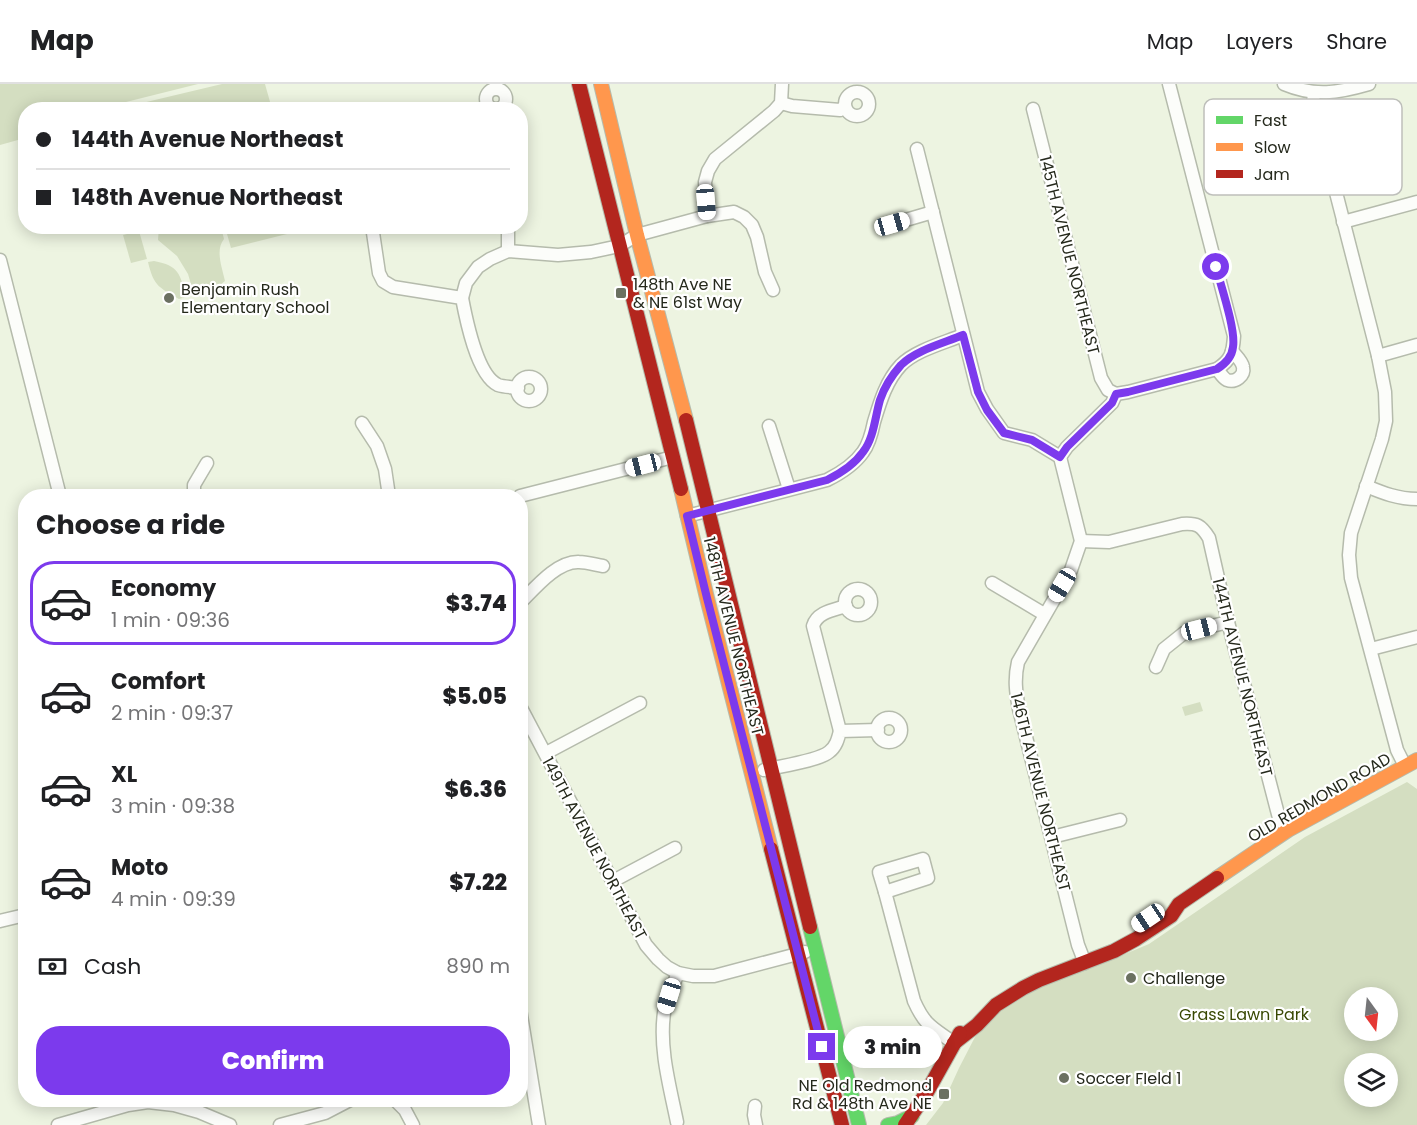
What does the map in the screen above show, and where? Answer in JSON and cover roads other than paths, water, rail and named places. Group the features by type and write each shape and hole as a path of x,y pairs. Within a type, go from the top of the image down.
{"main road":[{"name":"148TH AVENUE NORTHEAST","path":"579,84 751,773 842,1125"},
{"name":"148TH AVENUE NORTHEAST","path":"601,84 637,236 694,450 858,1120"},
{"name":"OLD REDMOND ROAD","path":"909,1120 923,1100 970,1017 990,997 1018,978 1083,959 1166,905 1179,904 1288,830 1414,762"},
{"path":"858,1120 873,1125"},
{"path":"888,1125 909,1120"}],"street":[{"path":"707,216 705,182 708,171 715,159 781,103 782,84"},
{"path":"1060,457 1067,447 1112,403 1116,394 1222,366 1232,351 1234,336 1169,84"},
{"path":"1284,84 1314,93 1342,92 1369,84"},
{"path":"1313,99 1314,93"},
{"path":"781,103 840,110 845,107"},
{"name":"145TH AVENUE NORTHEAST","path":"1033,109 1101,378 1108,390 1116,394"},
{"path":"917,149 978,392 987,410 1004,433 1032,440 1060,457 1081,541"},
{"path":"1336,195 1378,356 1385,392 1386,420 1382,439 1351,533 1349,555 1351,578 1397,750 1414,762"},
{"path":"1343,222 1417,202"},
{"path":"518,388 498,384 487,375 468,332 462,298 466,283 478,267 508,251 558,255 591,252 619,246 637,236 707,216 734,212 744,217 752,225 765,272 774,290"},
{"path":"892,224 933,212"},
{"path":"373,234 379,273 383,281 393,287 462,298"},
{"path":"508,234 508,251"},
{"path":"0,260 58,489"},
{"path":"687,516 827,480 841,473 864,452 871,437 881,397 902,364 924,350 963,335"},
{"path":"1378,356 1417,345"},
{"path":"1222,366 1225,379 1236,380 1241,376 1243,365 1232,351"},
{"path":"362,423 378,446 388,489"},
{"path":"769,426 789,489"},
{"path":"528,494 673,457"},
{"path":"194,489 207,463"},
{"path":"1366,486 1390,496 1417,499"},
{"name":"144TH AVENUE NORTHEAST","path":"1081,541 1109,542 1182,524 1199,525 1204,530 1209,538 1228,622 1279,818 1288,830"},
{"name":"146TH AVENUE NORTHEAST","path":"1081,541 1071,570 1018,662 1015,675 1019,710 1083,959"},
{"path":"528,595 562,565 579,561 603,566"},
{"path":"992,583 1044,614"},
{"path":"751,773 820,757 830,752 837,743 840,731 813,626 820,615 846,606"},
{"path":"1156,667 1164,649 1184,633 1228,622"},
{"path":"1371,649 1417,637"},
{"path":"546,753 640,703"},
{"name":"149TH AVENUE NORTHEAST","path":"528,720 646,945 658,959 678,973"},
{"path":"840,731 878,730"},
{"path":"1052,837 1119,820"},
{"path":"613,881 675,848"},
{"path":"885,892 917,1008 929,1026 954,1042"},
{"path":"0,921 18,917"},
{"path":"677,1122 663,1035 664,1012 678,973 714,976 816,950"},
{"path":"528,1073 539,1125"},
{"path":"755,1106 756,1125"},
{"path":"58,1125 121,1107"},
{"path":"181,1107 230,1125"},
{"path":"199,1112 201,1107"},
{"path":"282,1125 325,1113 337,1107"},
{"path":"402,1107 413,1125"}],"place":[{"name":"148th Ave NE & NE 61st Way","path":"621,293"},
{"name":"Benjamin Rush Elementary School","path":"169,298"},
{"name":"Challenge","path":"1131,978"},
{"name":"Soccer FIeld 1","path":"1064,1078"},
{"name":"NE Old Redmond Rd & 148th Ave NE","path":"944,1094"}],"park label":[{"name":"Grass Lawn Park","path":"1244,1014"}]}
